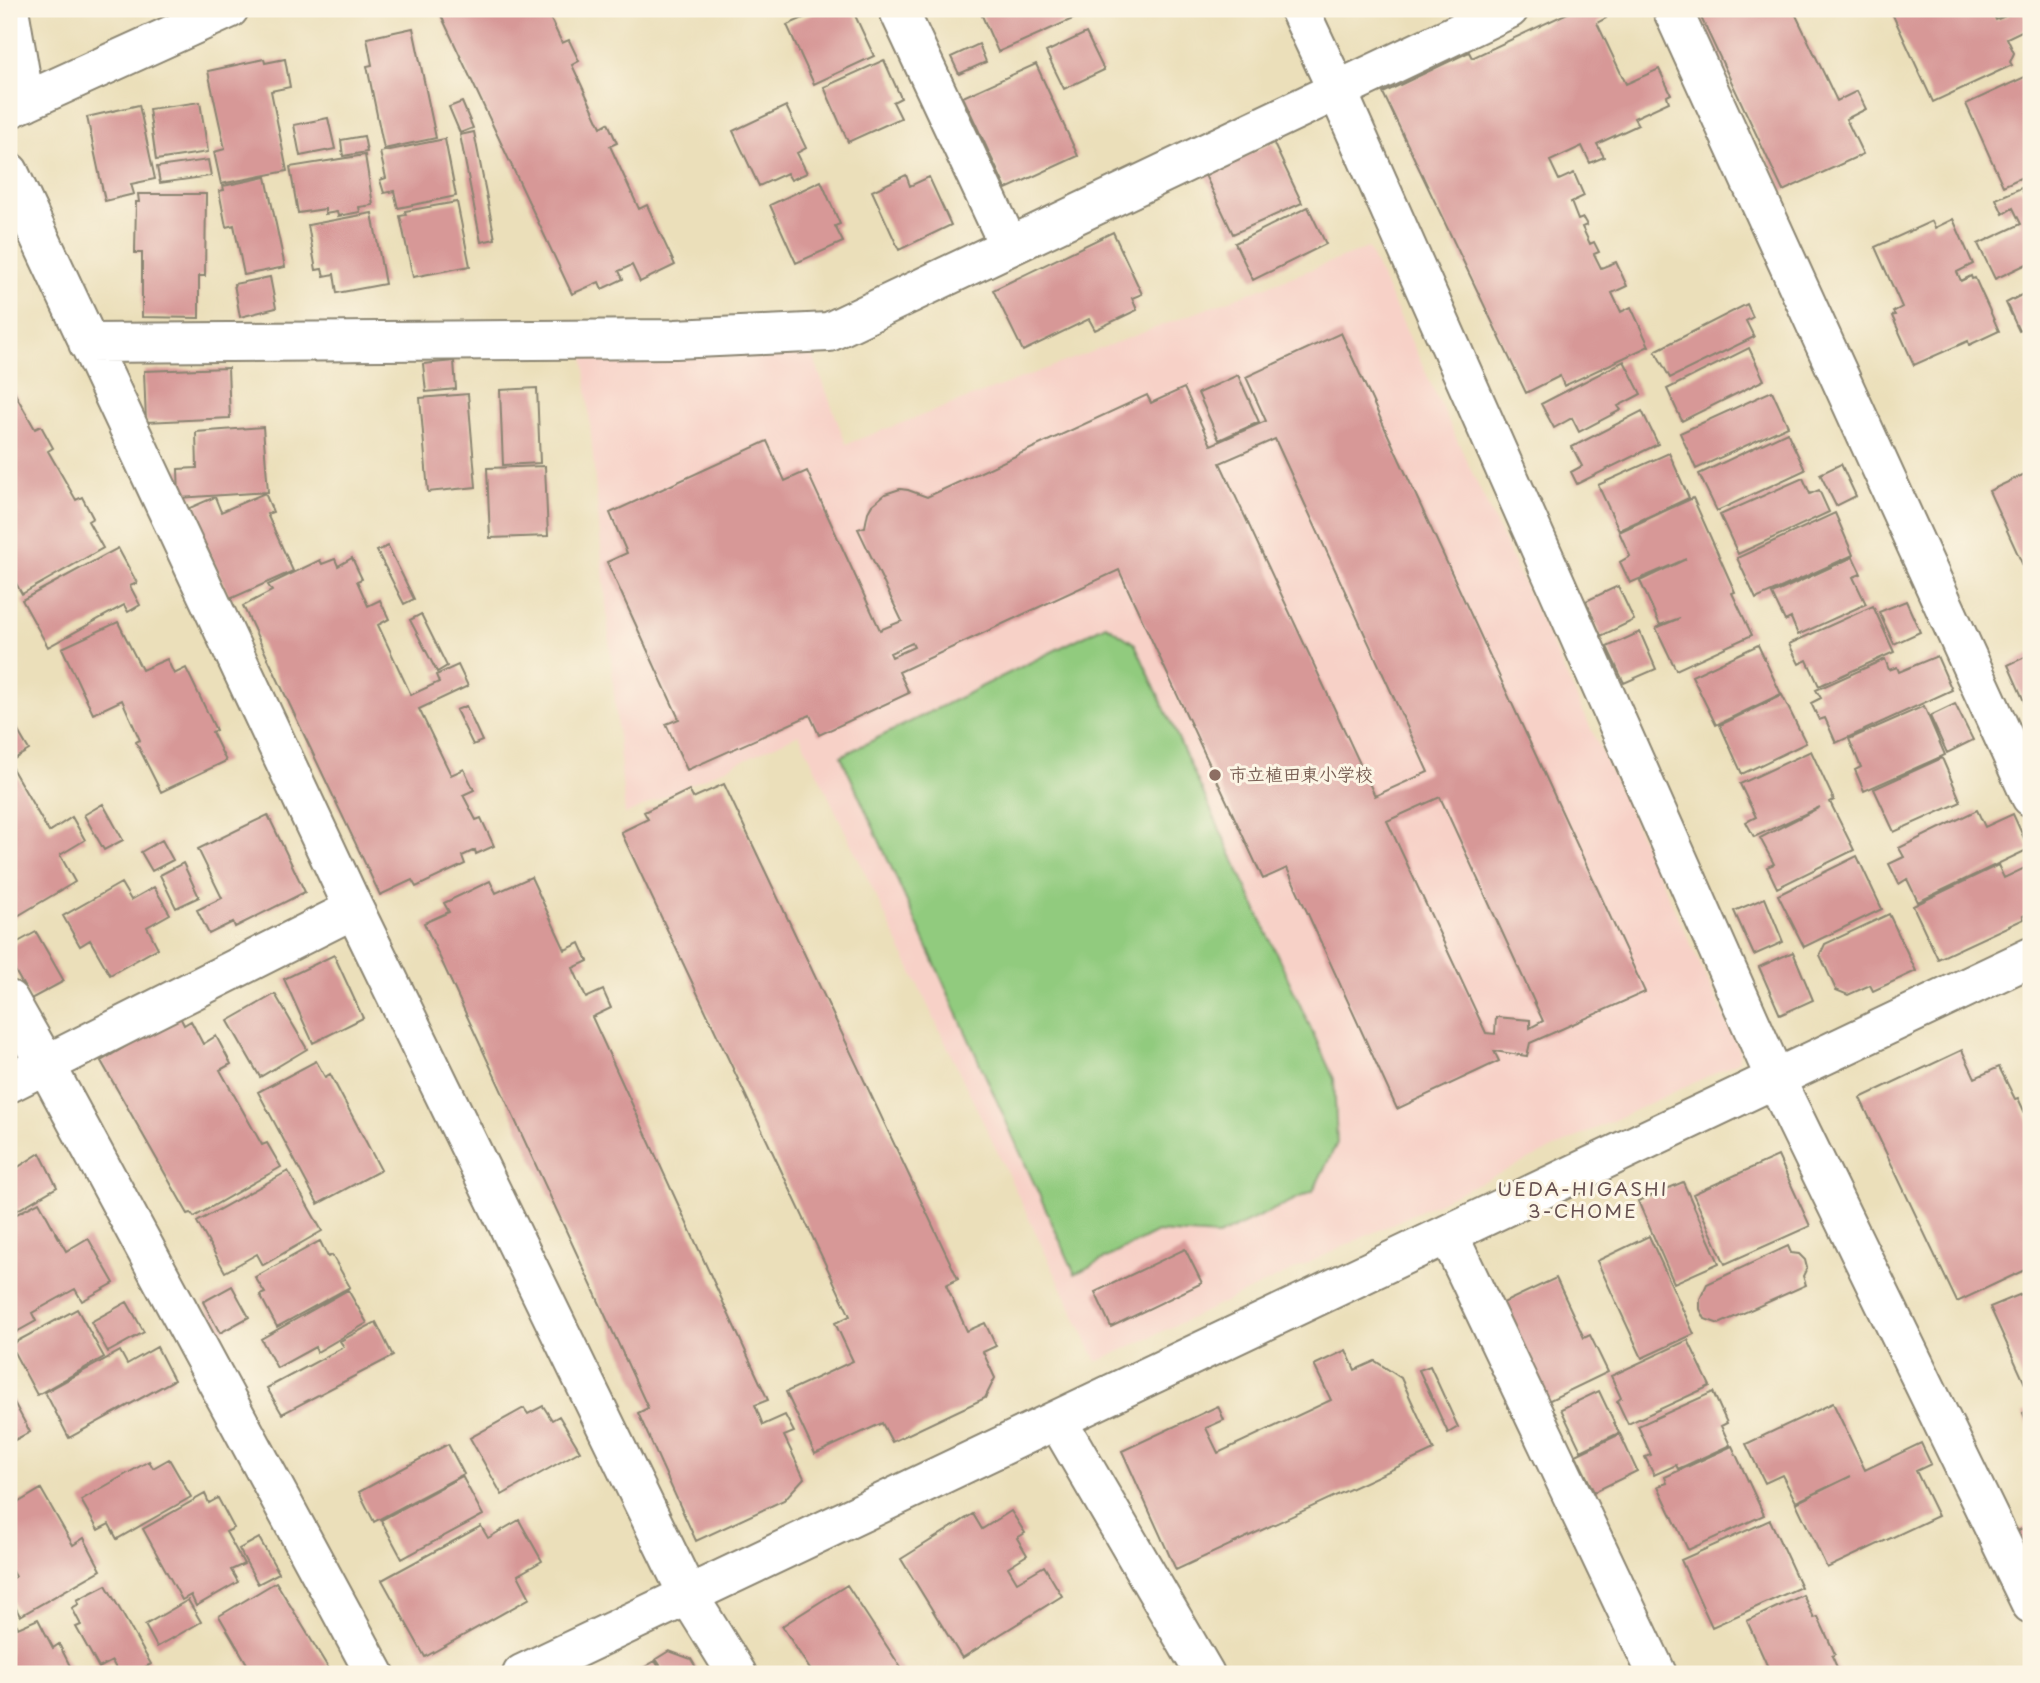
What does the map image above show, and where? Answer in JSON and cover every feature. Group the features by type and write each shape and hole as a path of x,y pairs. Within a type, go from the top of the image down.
{"street":[{"path":"9,9 17,105 229,9"},
{"path":"898,9 1009,246"},
{"path":"1299,9 1775,1079 2031,1604"},
{"path":"88,343 675,339 830,332 1509,9"},
{"path":"1672,9 2031,797"},
{"path":"9,172 354,909 688,1595 737,1674"},
{"path":"9,1083 354,909"},
{"path":"522,1674 2031,957"},
{"path":"9,1000 375,1674"},
{"path":"1448,1234 1657,1674"},
{"path":"1057,1420 1205,1674"}],"shaded area":[{"name":"市立植田東小学校","path":"1368,248 1740,1050 1738,1062 1097,1362 799,734 625,815 584,357 809,345 846,444"}],"green space":[{"path":"1106,625 1135,644 1334,1079 1337,1143 1313,1191 1218,1236 1157,1232 1075,1274 841,756"}],"building":[{"path":"438,9 546,9 562,43 569,40 579,61 572,65 601,127 608,123 617,143 610,146 639,209 647,205 675,265 640,282 632,265 619,271 623,279 602,289 599,282 572,294"},
{"path":"824,9 852,9 874,56 814,84 787,25"},
{"path":"979,9 1071,9 1075,18 998,52"},
{"path":"1576,9 1602,9 1606,18 1597,23 1626,84 1659,69 1671,94 1667,96 1669,102 1634,118 1638,125 1597,144 1604,157 1590,163 1582,146 1550,161 1559,180 1574,173 1584,196 1571,202 1578,220 1583,218 1587,225 1582,227 1590,244 1594,242 1599,252 1594,254 1601,268 1616,262 1627,286 1612,293 1621,312 1631,307 1649,346 1564,386 1560,376 1526,393 1383,93 1469,52 1472,58"},
{"path":"1697,9 1793,9 1837,101 1857,91 1866,109 1846,119 1863,154 1783,191"},
{"path":"1890,9 1991,9 1996,20 2022,9 2030,27 2007,38 2014,53 2010,62 2012,65 1933,102"},
{"path":"413,28 436,138 384,149 367,66 372,65 367,38"},
{"path":"1086,33 1104,70 1064,89 1046,52"},
{"path":"979,44 986,62 959,74 951,57"},
{"path":"264,59 265,63 285,59 290,87 271,91 287,171 221,184 214,152 225,149 208,71"},
{"path":"884,60 901,98 893,102 901,118 848,142 824,87"},
{"path":"1036,64 1078,156 1006,189 963,97"},
{"path":"2029,75 2031,173 2003,186 1966,104"},
{"path":"200,102 208,152 156,160 149,109"},
{"path":"462,102 473,128 460,133 449,107"},
{"path":"139,105 155,179 131,184 134,194 105,201 87,117"},
{"path":"786,106 806,148 797,153 807,173 791,180 787,173 759,186 733,131"},
{"path":"328,118 335,149 300,156 294,125"},
{"path":"474,132 495,239 481,242 460,135"},
{"path":"364,136 367,152 343,156 341,140"},
{"path":"445,139 456,196 398,208 394,191 384,193 380,180 386,178 380,152"},
{"path":"1273,142 1302,203 1233,234 1205,175"},
{"path":"365,155 373,205 359,207 360,212 338,216 337,212 325,214 325,209 298,213 290,167"},
{"path":"208,160 211,176 160,183 157,167"},
{"path":"906,175 910,186 929,177 951,225 899,250 872,191"},
{"path":"266,177 285,267 244,275 234,225 226,227 219,191 224,190 223,186"},
{"path":"821,181 840,224 835,226 843,242 796,263 770,205"},
{"path":"2021,188 2028,201 2031,200 2031,262 1995,279 1978,244 2021,224 2013,208 2003,214 1996,199"},
{"path":"138,194 206,194 205,276 199,276 199,318 142,317 142,253 135,253"},
{"path":"457,202 470,266 413,277 400,216 406,215 405,211"},
{"path":"1308,207 1326,244 1253,280 1235,243"},
{"path":"372,213 385,284 337,293 334,274 324,276 322,269 316,270 308,225"},
{"path":"1953,219 1973,264 1957,272 1961,281 1971,276 1972,279 1975,278 1999,331 1969,345 1968,341 1914,365 1892,316 1895,315 1893,312 1902,307 1875,247 1932,221 1935,228"},
{"path":"1113,232 1142,294 1132,298 1137,310 1095,330 1089,319 1023,351 993,290"},
{"path":"270,277 276,308 240,317 234,284"},
{"path":"2031,290 2031,326 2019,331 2006,303"},
{"path":"1747,304 1753,317 1746,321 1754,337 1670,378 1655,351"},
{"path":"1341,333 1645,992 1530,1043 1527,1056 1494,1051 1499,1061 1397,1109 1287,868 1263,879 1119,570 899,672 909,693 819,735 810,715 687,770 666,724 679,719 607,562 627,553 610,513 767,441 785,481 807,471 880,630 902,621 858,529 865,527 872,505 885,494 900,489 927,497 1147,395 1151,403 1184,388 1211,445 1266,421 1246,377","holes":["1275,439 1428,772 1375,796 1220,463","912,643 914,647 892,657 890,653","1440,797 1543,1021 1530,1028 1530,1020 1496,1017 1495,1034 1486,1033 1387,821"]},
{"path":"1749,348 1764,380 1682,421 1667,389"},
{"path":"454,361 456,389 426,392 423,364"},
{"path":"1624,361 1641,394 1618,406 1621,410 1579,432 1572,418 1554,428 1541,404"},
{"path":"228,368 230,418 146,422 144,371"},
{"path":"1238,375 1259,422 1219,440 1198,393"},
{"path":"9,383 35,429 41,426 53,448 48,451 76,500 82,497 93,518 88,521 103,548 22,594 9,571"},
{"path":"537,388 540,463 503,465 500,390"},
{"path":"1772,391 1788,426 1696,469 1680,433"},
{"path":"468,394 476,487 428,492 420,398"},
{"path":"1642,411 1658,444 1577,484 1571,472 1582,466 1572,447"},
{"path":"263,427 268,492 179,498 178,469 197,468 196,432"},
{"path":"1787,432 1805,470 1717,511 1699,474"},
{"path":"1669,453 1689,498 1619,530 1598,485"},
{"path":"1841,464 1856,496 1836,506 1820,474"},
{"path":"545,466 548,536 490,538 487,468"},
{"path":"2031,471 2031,583 1989,491"},
{"path":"1803,478 1810,494 1819,490 1829,512 1738,554 1720,515"},
{"path":"265,493 273,512 267,514 293,571 230,599 203,539 198,541 185,510 215,497 221,512"},
{"path":"1693,498 1752,635 1676,670 1656,628 1680,618 1660,625 1640,581 1686,559 1630,583 1620,562 1630,556 1619,532"},
{"path":"1835,513 1853,555 1756,599 1737,558"},
{"path":"388,546 414,599 404,604 377,551"},
{"path":"118,548 137,583 130,586 140,605 128,612 124,605 48,647 22,600"},
{"path":"1853,557 1861,574 1853,577 1866,604 1798,635 1791,618 1785,621 1772,594"},
{"path":"352,558 362,579 357,581 368,606 380,600 389,619 378,625 411,695 439,682 436,675 458,665 468,686 419,709 451,775 464,769 474,790 463,795 476,820 481,818 494,846 476,854 475,850 462,856 465,864 416,887 412,880 380,895 243,606 272,591 268,585 320,560 322,564 335,559 338,566"},
{"path":"1618,586 1634,620 1601,636 1586,601"},
{"path":"1906,601 1920,632 1894,644 1879,612"},
{"path":"1873,606 1894,652 1819,686 1807,660 1799,664 1789,644"},
{"path":"421,614 447,666 437,672 410,620"},
{"path":"118,622 142,670 167,659 174,674 186,668 216,730 212,732 226,761 161,792 136,742 140,740 122,700 93,714 62,648"},
{"path":"1640,632 1656,669 1624,683 1607,647"},
{"path":"1758,645 1781,694 1716,725 1692,676"},
{"path":"2031,654 2031,717 2008,665"},
{"path":"1937,656 1952,690 1836,743 1825,718 1819,720 1811,703 1821,698 1816,690 1885,659 1889,670 1897,667 1899,672"},
{"path":"1782,695 1806,743 1742,774 1720,725"},
{"path":"1955,704 1973,740 1947,753 1930,716"},
{"path":"466,706 482,741 473,745 456,710"},
{"path":"1924,706 1945,755 1864,791 1855,770 1861,767 1849,739"},
{"path":"9,716 29,750 9,762"},
{"path":"1811,751 1834,800 1830,802 1854,850 1777,888 1767,867 1774,864 1760,838 1820,807 1754,837 1746,822 1756,817 1740,784"},
{"path":"1942,758 1961,802 1894,832 1874,789"},
{"path":"9,763 49,832 72,817 85,840 60,855 75,882 9,921"},
{"path":"724,784 958,1279 946,1285 967,1331 985,1323 996,1346 983,1352 995,1378 985,1398 892,1442 882,1423 815,1454 786,1392 853,1361 835,1323 850,1316 621,832 648,819 644,812 689,790 693,798"},
{"path":"103,804 123,840 104,850 84,815"},
{"path":"1977,810 1985,827 2013,814 2029,849 1918,902 1907,879 1899,884 1889,864 1904,857 1899,848"},
{"path":"268,815 305,892 235,927 233,922 209,934 197,910 222,898 198,849"},
{"path":"162,840 173,860 152,871 141,852"},
{"path":"1857,856 1882,909 1804,947 1778,895"},
{"path":"183,863 199,897 176,908 160,875"},
{"path":"1998,865 2004,878 2031,865 2031,912 2023,916 2024,919 1938,959 1913,906"},
{"path":"531,877 565,950 580,943 588,961 573,968 586,998 603,990 611,1008 592,1017 768,1400 755,1405 763,1425 785,1415 794,1432 784,1436 804,1478 784,1500 696,1541 638,1413 648,1408 424,923 449,912 444,903 490,881 496,893"},
{"path":"121,883 131,900 154,887 170,914 147,927 158,948 110,975 90,940 80,946 63,916"},
{"path":"1765,898 1783,942 1754,955 1734,911"},
{"path":"1889,914 1916,971 1873,991 1870,985 1848,995 1836,990 1820,955 1825,944"},
{"path":"36,932 64,981 31,999 9,960 9,947"},
{"path":"1793,952 1813,1000 1780,1015 1759,967"},
{"path":"334,955 363,1018 313,1043 284,979"},
{"path":"275,994 307,1049 260,1077 228,1021"},
{"path":"179,1015 184,1025 191,1021 203,1044 216,1036 231,1064 220,1070 262,1145 267,1143 281,1167 194,1217 191,1213 188,1214 101,1061"},
{"path":"1962,1050 1975,1078 1999,1067 2031,1126 2031,1267 1957,1302 1860,1098"},
{"path":"316,1061 325,1077 330,1074 381,1170 318,1204 258,1092"},
{"path":"40,1153 57,1187 9,1215 9,1165 12,1171"},
{"path":"1778,1156 1810,1226 1725,1264 1693,1194"},
{"path":"288,1171 322,1231 263,1265 257,1254 225,1272 197,1222"},
{"path":"1683,1182 1719,1263 1674,1283 1638,1201"},
{"path":"39,1202 66,1251 88,1238 114,1283 82,1301 75,1289 32,1313 36,1321 9,1336 9,1218"},
{"path":"1649,1236 1694,1334 1642,1358 1597,1261"},
{"path":"320,1241 328,1257 332,1255 350,1287 277,1327 260,1295 265,1293 255,1277"},
{"path":"1788,1246 1791,1253 1799,1254 1805,1260 1807,1268 1803,1276 1806,1285 1719,1324 1705,1319 1700,1309 1700,1299 1707,1284"},
{"path":"1185,1249 1202,1283 1111,1327 1095,1292"},
{"path":"1556,1278 1584,1338 1590,1335 1608,1372 1548,1401 1501,1304"},
{"path":"232,1286 249,1317 220,1333 203,1302"},
{"path":"348,1290 367,1323 317,1352 315,1347 277,1368 261,1339"},
{"path":"2031,1290 2031,1381 2025,1384 1990,1307"},
{"path":"127,1302 144,1332 108,1352 91,1322"},
{"path":"77,1309 104,1357 37,1395 10,1345"},
{"path":"376,1322 393,1356 282,1414 267,1388 344,1347 340,1341"},
{"path":"1688,1340 1710,1386 1628,1424 1617,1401 1621,1398 1611,1376"},
{"path":"157,1347 174,1380 69,1438 45,1392 120,1351 127,1364"},
{"path":"1346,1350 1355,1370 1375,1361 1401,1378 1434,1450 1176,1570 1122,1451 1218,1406 1224,1420 1206,1428 1218,1453 1331,1400 1314,1365"},
{"path":"1430,1366 1458,1427 1448,1433 1419,1370"},
{"path":"1599,1391 1619,1433 1581,1451 1561,1409"},
{"path":"1713,1392 1727,1423 1721,1426 1730,1445 1678,1469 1676,1465 1654,1475 1645,1457 1651,1455 1638,1426"},
{"path":"9,1393 30,1432 9,1443"},
{"path":"1833,1403 1865,1470 1921,1443 1931,1464 1916,1471 1938,1516 1827,1568 1796,1503 1851,1476 1796,1502 1782,1475 1765,1483 1746,1444"},
{"path":"543,1406 552,1420 559,1416 580,1451 502,1495 470,1438 524,1408 528,1414"},
{"path":"2031,1409 2031,1431 2023,1413"},
{"path":"1620,1434 1637,1471 1594,1492 1576,1455"},
{"path":"448,1444 464,1474 374,1522 359,1492"},
{"path":"1732,1446 1764,1515 1688,1550 1658,1486 1667,1483 1665,1477"},
{"path":"169,1459 191,1497 117,1539 109,1524 98,1530 81,1500 149,1461 153,1468"},
{"path":"462,1476 483,1515 402,1559 381,1520"},
{"path":"41,1489 73,1545 84,1538 101,1570 20,1616 9,1595 9,1581 15,1577 9,1566 9,1508"},
{"path":"205,1494 209,1503 218,1498 234,1528 226,1532 244,1564 231,1570 238,1582 196,1606 191,1595 182,1600 143,1529"},
{"path":"1011,1511 1025,1533 1017,1538 1027,1555 1008,1567 1017,1582 1044,1566 1062,1596 962,1658 901,1559 973,1514 982,1529"},
{"path":"519,1520 542,1561 518,1575 530,1598 425,1657 382,1580 481,1526 488,1538"},
{"path":"1770,1520 1801,1587 1712,1627 1681,1560"},
{"path":"2031,1525 2031,1560 2017,1531"},
{"path":"259,1538 279,1573 258,1584 239,1549"},
{"path":"276,1582 332,1674 253,1674 219,1616"},
{"path":"106,1585 151,1664 132,1674 119,1674 112,1661 99,1668 76,1627 81,1625 72,1608 79,1604 77,1600"},
{"path":"847,1585 905,1674 813,1674 782,1626"},
{"path":"1803,1595 1814,1618 1818,1617 1835,1654 1832,1656 1840,1674 1771,1674 1747,1621"},
{"path":"188,1600 201,1622 157,1647 145,1625"},
{"path":"38,1619 53,1648 59,1644 74,1674 9,1674 9,1630"},
{"path":"669,1651 691,1659 700,1674 666,1674 656,1659"},
{"path":"655,1661 663,1674 633,1674"}],"place":[{"name":"市立植田東小学校","path":"1215,775"}],"district":[{"name":"UEDA-HIGASHI 3-CHOME","path":"1583,1200"}]}
